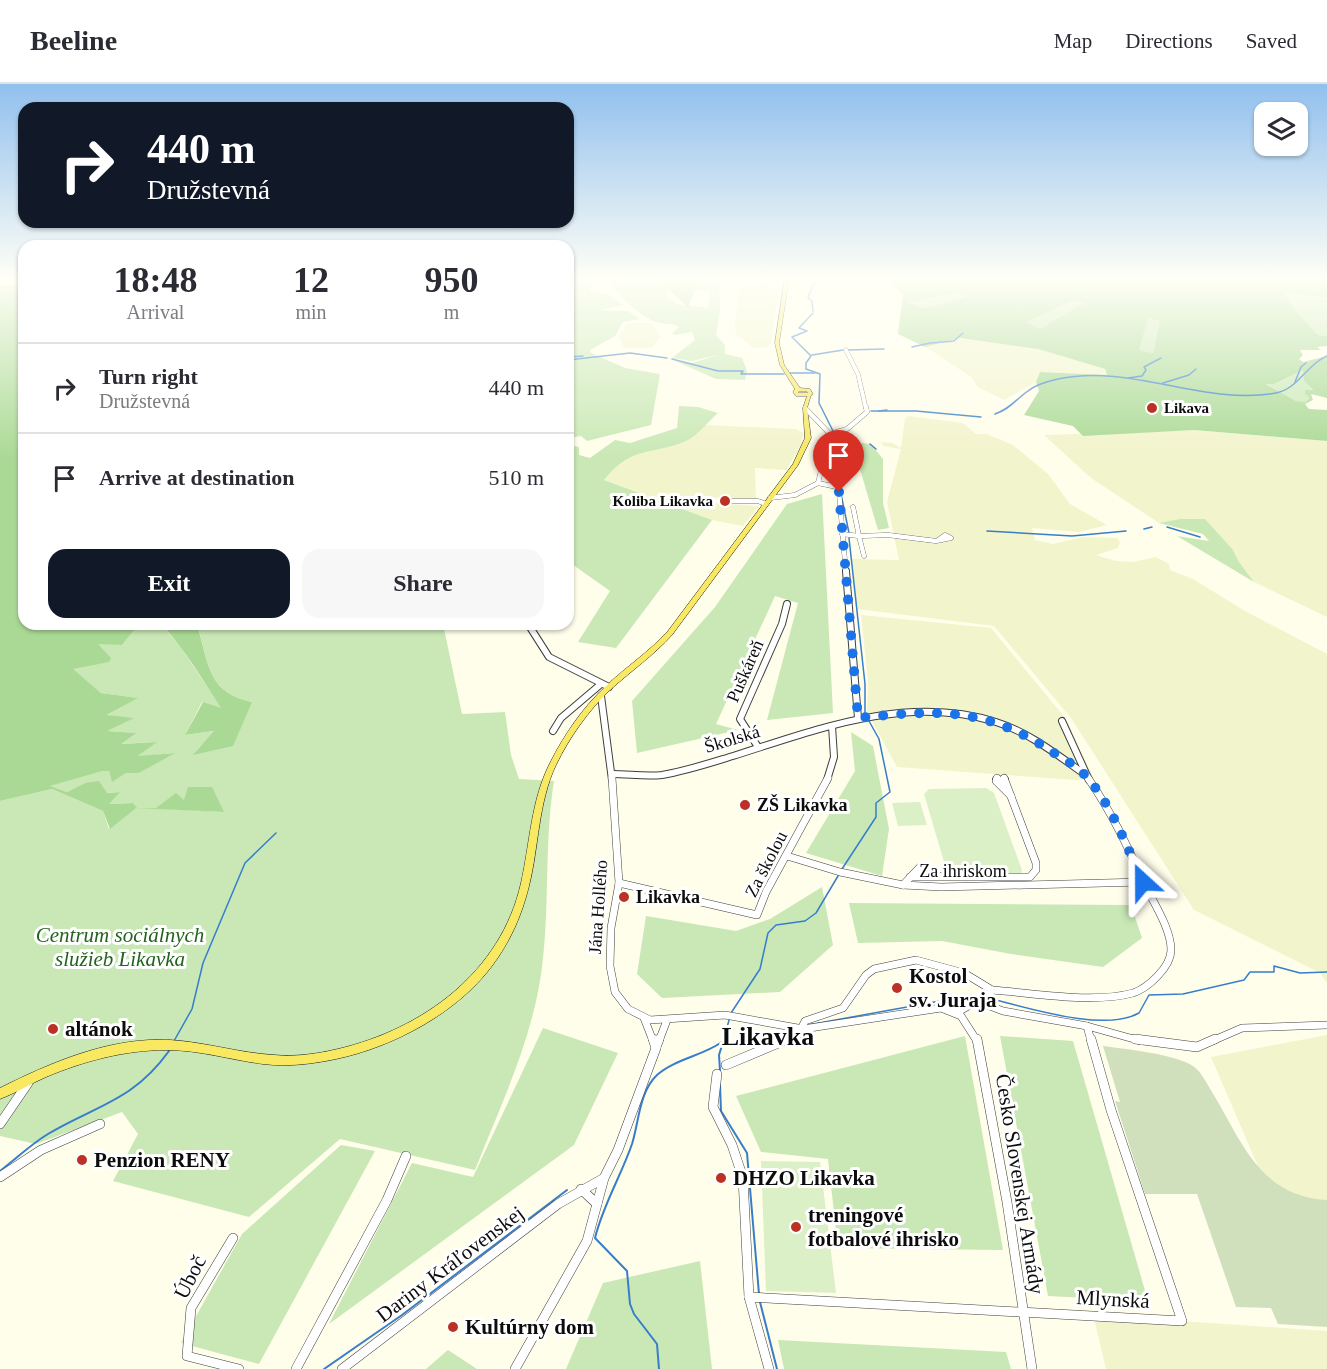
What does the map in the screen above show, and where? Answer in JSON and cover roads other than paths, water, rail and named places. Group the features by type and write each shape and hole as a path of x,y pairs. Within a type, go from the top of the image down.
{"main road":[{"path":"778,338 780,361 798,389"},
{"path":"0,1094 32,1077 78,1059 116,1049 164,1044 193,1046 262,1061 303,1060 334,1054 398,1034 432,1016 455,998 488,962 510,928 522,896 534,823 545,784 570,735 601,696 605,686 646,657 670,633 805,447 808,432 805,408 807,398 812,393 789,376"},
{"path":"798,389 806,389"},
{"path":"798,389 795,392 807,398"}],"street":[{"path":"833,434 847,429 867,412 858,374 846,350"},
{"path":"805,408 833,434"},
{"path":"818,483 833,434"},
{"path":"733,501 768,501 806,490 818,483 837,487 858,718"},
{"path":"853,507 864,556"},
{"path":"842,534 938,540"},
{"name":"Puškáreň","path":"758,747 740,719 782,624 787,604"},
{"path":"532,630 549,657 605,686 561,718 554,731"},
{"name":"Jána Hollého","path":"601,696 612,774 619,883 611,928 611,978 620,1000 632,1012 644,1018"},
{"name":"Školská","path":"612,774 665,775 858,718 921,711 975,716 1027,735 1084,773"},
{"path":"726,1065 798,1035 805,1021 843,1008 866,975 874,969 916,960 964,973 992,990 1094,999 1136,992 1152,982 1170,960 1171,950 1163,922 1110,810 1084,773 1062,721"},
{"name":"Za školou","path":"619,883 757,915 766,892 830,774 834,757 832,726"},
{"path":"903,885 921,866 940,877 1030,877 1036,870 1036,863 1011,796"},
{"name":"Za ihriskom","path":"787,856 840,872 903,885 941,887 1143,882"},
{"path":"982,1003 992,990"},
{"path":"656,1048 644,1018 667,1020 725,1015 803,1029 941,1008 957,1012 970,1005 982,1003 1003,1011 1087,1026 1149,1043 1197,1047 1242,1028 1327,1025"},
{"name":"Česko Slovenskej Armády","path":"957,1012 968,1021 979,1045 1007,1202 1032,1369"},
{"path":"515,1369 587,1241 604,1178 618,1150 667,1020"},
{"name":"Mlynská","path":"756,1297 1182,1321 1111,1110 1087,1026"},
{"path":"717,1074 713,1107 732,1145 743,1178 756,1297 769,1369"},
{"path":"0,1124 32,1077"},
{"path":"0,1177 41,1150 100,1124"},
{"path":"296,1369 382,1209 406,1156"},
{"name":"Dariny Kráľovenskej","path":"342,1369 558,1204 604,1178"},
{"path":"581,1189 597,1204"},
{"name":"Úboč","path":"233,1238 191,1308 187,1356 239,1369"}],"waterway":[{"name":"Likavka","path":"793,338 811,356 806,363 806,369 820,374 819,403 833,431"},
{"path":"931,343 954,341 957,338"},
{"path":"912,347 930,343"},
{"path":"847,350 884,349"},
{"path":"812,355 843,350"},
{"path":"574,359 630,353 667,358"},
{"path":"574,357 583,356"},
{"path":"995,414 1005,410 1038,385 1058,379 1085,376 1112,376 1222,394 1276,393 1284,391 1297,382 1327,356"},
{"path":"1128,378 1142,376 1146,370 1144,367 1161,358"},
{"path":"672,359 718,371 743,371 741,374 784,374"},
{"path":"1295,382 1301,367 1306,363"},
{"path":"1163,383 1189,375 1196,369"},
{"path":"790,373 815,373"},
{"path":"879,411 887,410"},
{"path":"871,411 879,411"},
{"path":"879,411 916,411 981,417"},
{"name":"Likavka","path":"836,435 839,439 834,460 849,533"},
{"path":"870,444 876,449"},
{"path":"1144,529 1152,527"},
{"path":"1167,527 1200,537"},
{"path":"987,531 1072,536 1126,531"},
{"name":"Likavka","path":"849,538 865,684 865,714"},
{"name":"Likavka","path":"842,869 876,817 876,803 890,792 879,739 869,721"},
{"path":"174,1041 192,1009 203,963 245,863 276,833"},
{"name":"Likavka","path":"731,1013 760,969 768,933 776,925 805,921 816,913 838,876"},
{"path":"988,998 1043,1012 1106,1020 1139,1013 1149,995 1183,994 1244,980 1250,972 1274,972 1274,966 1300,973 1327,972"},
{"path":"808,1025 973,995 984,997"},
{"name":"Likavka","path":"723,1041 730,1017"},
{"path":"773,1041 793,1031"},
{"name":"Likavka","path":"720,1071 719,1055 724,1039"},
{"path":"770,1042 776,1039"},
{"path":"659,1369 657,1344 634,1314 630,1304 627,1271 595,1238 632,1144 643,1099 651,1082 672,1065 722,1042"},
{"path":"0,1171 48,1134 128,1092 142,1081 169,1051"},
{"name":"Likavka","path":"720,1085 721,1111 747,1153 759,1294"},
{"path":"324,1369 402,1315 567,1190"},
{"name":"Likavka","path":"760,1302 777,1369"}],"place":[{"name":"Likava","path":"1152,408"},
{"name":"Koliba Likavka","path":"725,501"},
{"name":"ZŠ Likavka","path":"745,805"},
{"name":"Likavka","path":"624,897"},
{"name":"Kostol sv. Juraja","path":"897,988"},
{"name":"altánok","path":"53,1029"},
{"name":"Penzion RENY","path":"82,1160"},
{"name":"DHZO Likavka","path":"721,1178"},
{"name":"treningové fotbalové ihrisko","path":"796,1227"},
{"name":"Kultúrny dom","path":"453,1327"}],"district":[{"name":"Likavka","path":"768,1036"}],"park label":[{"name":"Centrum sociálnych služieb Likavka","path":"120,947"}]}
